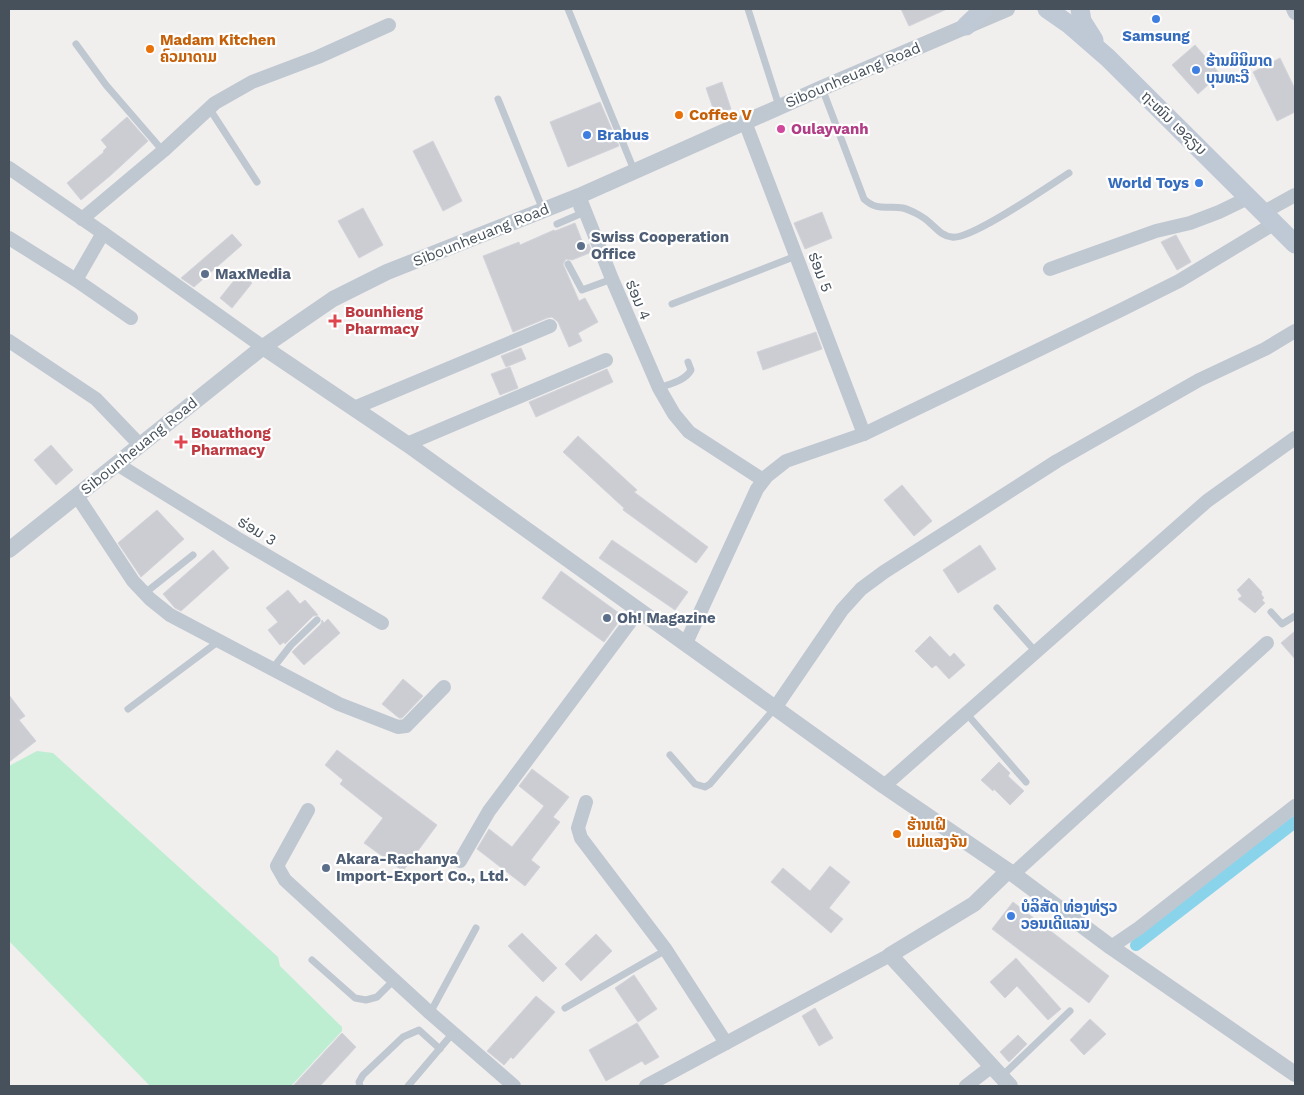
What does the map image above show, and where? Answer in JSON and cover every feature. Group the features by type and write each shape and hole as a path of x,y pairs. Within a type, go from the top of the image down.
{"main road":[{"path":"966,26 984,9"},
{"name":"ຖະໜົນ ເອຊຽນ","path":"1047,9 1070,25 1108,58 1250,197 1295,244"},
{"path":"1080,9 1082,21 1090,35 1108,58"}],"street":[{"name":"Sibounheuang Road","path":"9,550 263,347 333,299 387,272 576,197 822,88 1007,9"},
{"path":"1293,9 1295,13"},
{"path":"82,219 163,151 209,108 252,82 389,25"},
{"name":"ຮ່ອມ 5","path":"745,122 864,434"},
{"path":"9,168 263,347 407,444 884,786 1011,872 1111,947 1295,1074"},
{"path":"686,643 753,498 763,480 774,469 786,461 864,434 1171,285 1270,217 1295,195"},
{"name":"ຮ່ອມ 4","path":"576,197 659,388 674,414 688,432 763,480"},
{"path":"1050,269 1156,231 1190,223 1250,197"},
{"path":"76,280 103,233"},
{"path":"9,238 76,280 131,318"},
{"path":"354,408 550,326"},
{"path":"775,708 842,610 861,589 884,572 1057,460 1199,380 1265,349 1295,331"},
{"path":"9,341 96,399 140,445"},
{"path":"407,444 606,360"},
{"path":"884,786 1207,501 1295,438"},
{"name":"ຮ່ອມ 3","path":"117,464 235,537 382,623"},
{"path":"77,496 133,581 170,615 338,704 398,727 406,726 444,687"},
{"path":"460,861 489,811 639,610"},
{"path":"646,1086 890,956 963,912 984,896 1267,644"},
{"path":"586,802 578,828 579,833 666,950 726,1043"},
{"path":"1111,947 1139,928 1295,806"},
{"path":"308,810 277,866 280,874 430,1013 514,1086"},
{"path":"890,956 1001,1076 966,1086"}],"lane":[{"path":"568,9 634,172"},
{"path":"748,9 780,107"},
{"path":"76,44 106,85 163,151"},
{"path":"822,88 864,199 870,205 880,208 904,208 928,221 943,234 954,238 975,230 1069,173"},
{"path":"498,99 543,210"},
{"path":"209,108 256,182"},
{"path":"557,224 580,214 576,197"},
{"path":"672,304 796,256"},
{"path":"568,264 582,290 612,279"},
{"path":"659,388 688,375 690,370 688,362"},
{"path":"145,593 193,554"},
{"path":"997,608 1036,652"},
{"path":"1271,612 1282,624 1295,616"},
{"path":"273,668 291,645 317,620"},
{"path":"128,709 219,641"},
{"path":"670,755 695,784 705,787 710,784 775,708"},
{"path":"966,713 1026,782"},
{"path":"430,1013 476,928"},
{"path":"565,1008 666,950"},
{"path":"312,960 355,998 366,1000 377,997 394,980"},
{"path":"1001,1076 1070,1011"},
{"path":"360,1086 359,1082 362,1075 411,1032 419,1030 440,1049"},
{"path":"408,1086 453,1033"}],"green space":[{"path":"37,751 53,753 278,957 280,966 342,1027 342,1031 291,1086 150,1086 9,941 9,766"}],"building":[{"path":"901,9 947,9 909,26"},
{"name":"ຮ້ານມິນິມາດ ບຸນທະວີ","path":"1195,45 1220,74 1198,94 1172,65"},
{"path":"1280,58 1295,89 1295,112 1277,121 1253,72"},
{"path":"722,82 731,109 715,114 706,88"},
{"path":"600,102 619,146 568,167 550,122"},
{"path":"127,117 148,141 81,200 67,183 104,152 107,147 101,140"},
{"path":"433,141 462,201 443,211 413,151"},
{"path":"363,208 383,245 359,258 338,221"},
{"path":"822,212 832,238 805,249 794,223"},
{"path":"575,223 584,246 589,244 592,252 572,260 566,259 563,264 579,301 585,298 598,322 578,333 582,341 569,347 558,322 552,317 513,332 483,256 519,242 520,245"},
{"path":"232,234 242,245 194,287 181,278"},
{"path":"1176,235 1191,262 1177,270 1161,242"},
{"path":"240,273 252,283 232,308 220,298"},
{"path":"816,332 822,349 763,370 757,352"},
{"path":"521,348 526,359 506,367 501,356"},
{"path":"510,367 518,388 500,395 491,374"},
{"path":"607,369 613,382 536,417 529,402"},
{"path":"578,436 637,490 634,492 708,547 696,563 623,510 624,508 563,452"},
{"path":"51,445 73,470 56,485 34,460"},
{"path":"902,485 932,521 914,536 884,500"},
{"path":"157,510 184,539 141,577 118,543"},
{"path":"612,540 688,592 675,610 599,558"},
{"path":"980,545 996,569 958,593 943,570"},
{"path":"213,550 229,568 181,611 175,608 163,594"},
{"path":"561,571 623,616 604,642 542,598"},
{"path":"1249,578 1262,592 1261,594 1264,598 1262,600 1265,603 1255,613 1238,599 1242,596 1237,590"},
{"path":"288,590 300,604 305,600 318,615 313,616 285,644 284,642 280,645 268,630 278,622 266,608"},
{"path":"328,619 340,633 304,665 292,652 321,624 322,620 324,623"},
{"path":"1295,631 1295,659 1281,643"},
{"path":"930,636 950,657 954,653 965,665 949,679 936,665 932,668 915,651"},
{"path":"403,679 423,696 402,718 399,718 382,704"},
{"path":"9,695 25,716 19,720 36,741 9,762"},
{"path":"337,750 437,825 403,871 364,843 383,818 340,784 343,780 325,765"},
{"path":"999,762 1010,773 1008,776 1024,791 1010,805 994,789 993,791 981,780"},
{"path":"532,769 569,797 553,817 560,822 531,860 540,867 525,886 477,849 489,829 512,847 544,806 519,786"},
{"path":"830,866 850,882 829,908 843,919 831,933 771,882 783,868 810,891"},
{"path":"1013,902 1109,976 1089,1003 992,929"},
{"path":"522,933 557,968 543,982 508,946"},
{"path":"596,934 612,951 581,981 565,964"},
{"path":"1016,958 1061,1009 1048,1020 1017,986 1005,998 990,982"},
{"path":"634,975 657,1009 638,1022 615,988"},
{"path":"536,996 555,1012 513,1059 511,1057 504,1065 487,1051"},
{"path":"815,1008 833,1038 819,1046 802,1016"},
{"path":"1090,1019 1106,1034 1084,1055 1070,1040"},
{"path":"637,1023 659,1057 645,1065 642,1061 606,1081 589,1050"},
{"path":"342,1033 356,1047 320,1086 293,1086"},
{"path":"1018,1035 1027,1044 1009,1062 1000,1052"}],"waterway":[{"path":"1136,945 1295,822"}],"place":[{"name":"Samsung","path":"1156,19"},
{"name":"Madam Kitchen ຄົວມາດາມ","path":"150,49"},
{"name":"ຮ້ານມິນິມາດ ບຸນທະວີ","path":"1196,70"},
{"name":"Coffee V","path":"679,115"},
{"name":"Oulayvanh","path":"781,129"},
{"name":"Brabus","path":"587,135"},
{"name":"World Toys","path":"1199,183"},
{"name":"Swiss Cooperation Office","path":"581,246"},
{"name":"MaxMedia","path":"205,274"},
{"name":"Bounhieng Pharmacy","path":"335,321"},
{"name":"Bouathong Pharmacy","path":"181,442"},
{"name":"Oh! Magazine","path":"607,618"},
{"name":"ຮ້ານເຝີ ແມ່ແສງຈັນ","path":"897,834"},
{"name":"Akara-Rachanya Import-Export Co., Ltd.","path":"326,868"},
{"name":"ບໍລິສັດ ທ່ອງທ່ຽວ ວອນເດີແລນ","path":"1011,916"}]}
